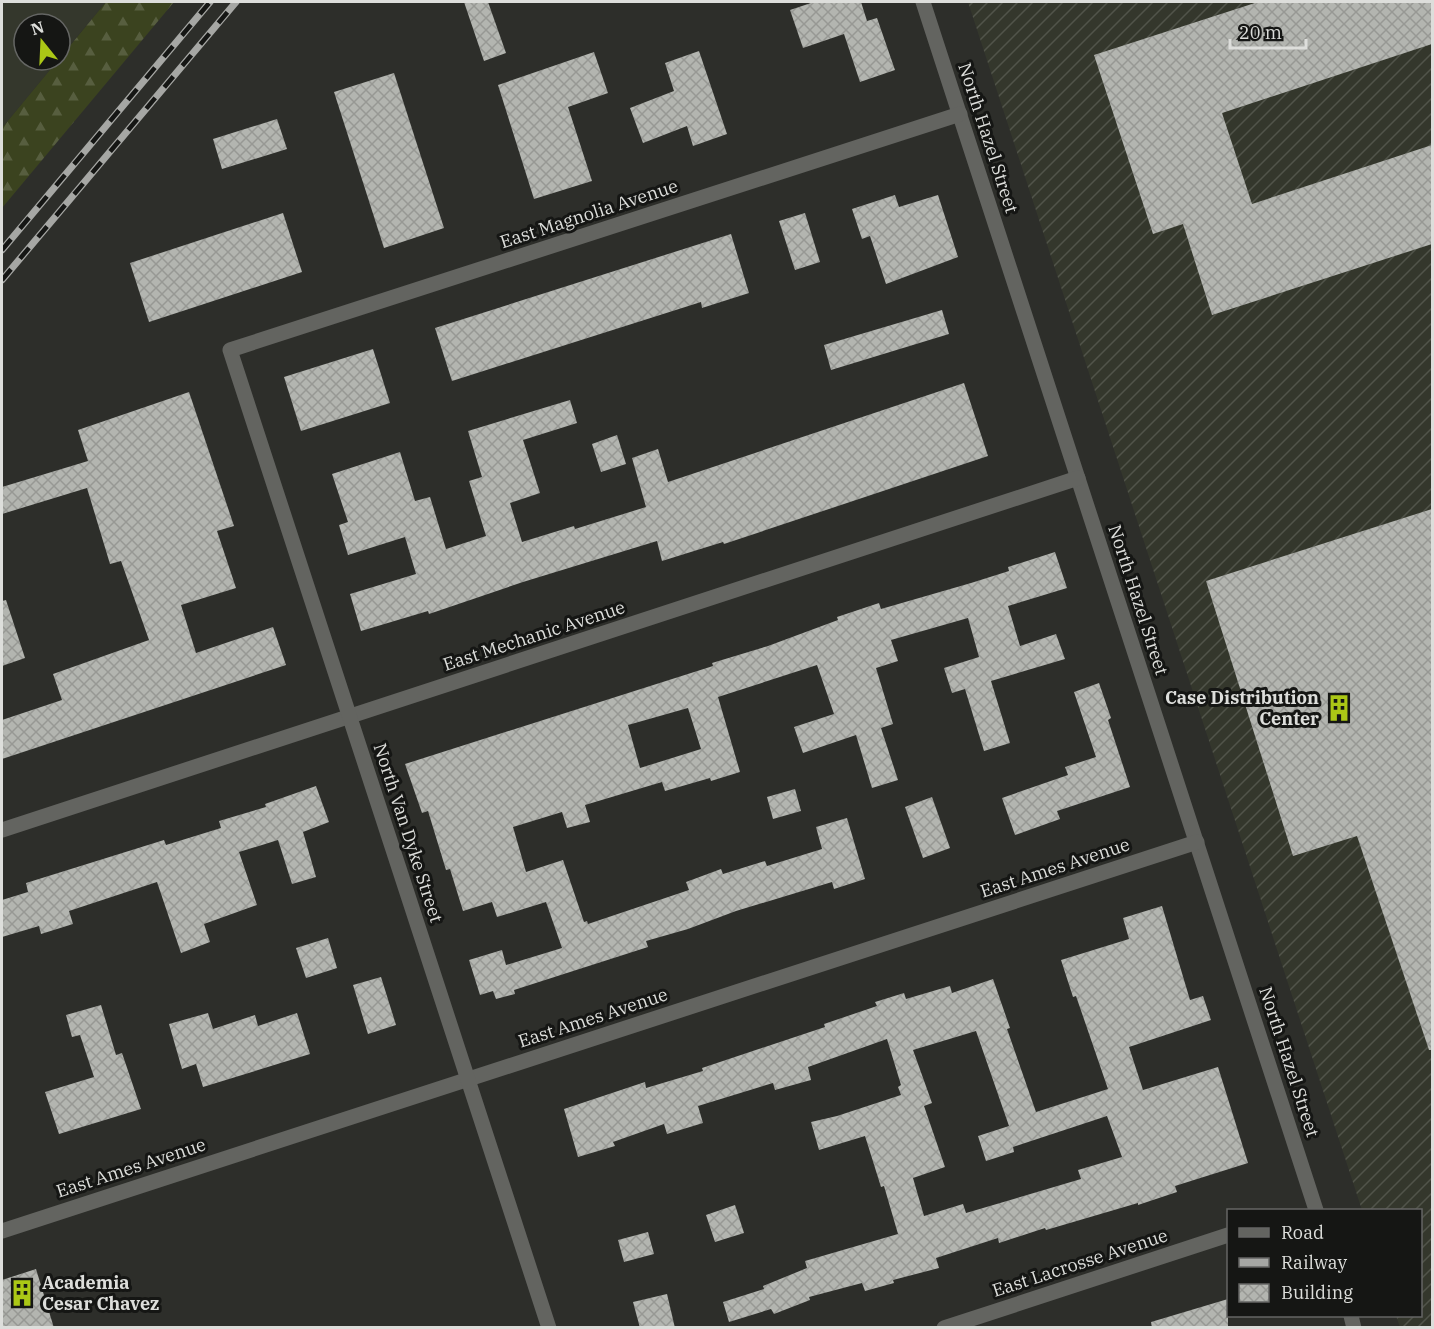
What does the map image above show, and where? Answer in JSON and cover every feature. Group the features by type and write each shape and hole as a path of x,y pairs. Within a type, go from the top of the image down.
{"street":[{"name":"North Hazel Street","path":"923,2 1197,842 1312,1209"},
{"name":"East Magnolia Avenue","path":"230,350 960,114"},
{"name":"North Van Dyke Street","path":"230,350 549,1328"},
{"name":"East Mechanic Avenue","path":"2,830 1078,478"},
{"name":"East Ames Avenue","path":"2,1231 1197,842"},
{"name":"East Lacrosse Avenue","path":"944,1328 1227,1235"}],"shaded area":[{"path":"2,2 106,2 72,43 72,12 12,12 12,72 48,72 2,128"},
{"path":"968,2 1432,2 1432,1327 1400,1327 1396,1317 1422,1317 1422,1209 1362,1209"}],"green space":[{"path":"106,2 174,2 2,208 2,128 48,72 72,72 72,43"}],"building":[{"path":"464,2 488,2 506,53 484,61"},
{"path":"814,2 861,2 867,21 877,18 895,70 860,82 844,34 803,48 790,10"},
{"path":"1258,2 1432,2 1432,44 1222,113 1252,204 1432,145 1432,244 1212,315 1183,224 1153,234 1094,55"},
{"path":"699,51 727,134 693,146 687,126 643,143 630,108 674,91 665,63"},
{"path":"594,52 608,93 568,107 592,181 534,199 498,85"},
{"path":"394,73 444,228 384,248 334,92"},
{"path":"277,119 287,149 222,169 213,139"},
{"path":"895,195 899,207 938,195 958,257 886,284 870,236 862,239 852,209"},
{"path":"283,213 302,272 149,322 130,263"},
{"path":"805,213 820,262 795,270 779,221"},
{"path":"731,234 749,293 702,308 701,302 452,381 435,328"},
{"path":"942,310 949,334 831,370 824,345"},
{"path":"373,349 390,403 301,431 284,377"},
{"path":"964,383 988,456 724,544 723,542 662,561 657,541 523,582 429,614 428,611 361,631 350,594 416,574 405,537 348,555 339,525 348,522 332,474 400,452 415,501 430,497 446,549 486,536 469,481 482,477 468,431 570,400 577,423 523,440 540,493 510,503 522,542 574,526 575,529 646,507 632,458 658,449 668,482"},
{"path":"189,392 234,526 217,531 236,588 181,605 196,653 273,627 286,665 2,759 2,720 62,700 53,674 149,640 121,561 110,564 87,488 2,514 2,487 88,461 78,430"},
{"path":"617,435 626,464 601,472 592,444"},
{"name":"Case Distribution Center","path":"1432,509 1432,1050 1429,1050 1357,836 1293,856 1206,581"},
{"path":"1055,552 1067,588 1008,606 1020,646 1056,634 1065,659 991,681 1010,743 984,751 965,689 952,693 944,668 979,657 968,618 891,640 898,661 876,668 893,724 881,728 898,780 872,788 856,735 803,753 794,727 834,714 817,665 718,697 740,772 665,791 662,782 585,805 590,822 567,828 562,812 513,827 526,872 563,860 584,922 587,921 588,924 689,890 686,882 721,869 723,874 765,861 767,866 822,849 816,827 847,818 865,879 834,889 832,882 736,911 688,929 646,941 648,947 514,990 515,994 496,999 493,991 480,995 469,960 502,950 506,965 562,948 546,902 497,917 492,902 463,911 450,869 446,870 428,811 422,813 405,764 713,666 712,663 768,646 838,620 837,617 879,603 881,609 1009,571 1008,567","holes":["688,708 701,749 640,768 628,725"]},
{"path":"6,600 25,658 2,666 2,601"},
{"path":"1099,683 1111,718 1108,720 1130,787 1057,811 1060,819 1015,835 1002,798 1068,775 1065,767 1096,757 1074,692"},
{"path":"316,786 329,822 303,832 316,877 292,884 278,840 239,852 257,905 204,924 210,942 181,953 157,882 69,911 73,924 41,934 39,926 2,937 2,900 28,892 26,883 164,840 166,845 221,828 219,821 266,807 265,804"},
{"path":"795,789 801,811 773,819 767,797"},
{"path":"932,797 950,848 923,858 905,807"},
{"path":"1162,906 1190,1000 1203,996 1211,1020 1129,1047 1143,1090 1218,1067 1248,1163 1175,1186 1177,1192 1138,1205 1138,1203 1046,1230 1045,1228 999,1243 998,1238 936,1258 939,1268 893,1280 894,1283 865,1291 862,1283 809,1297 810,1300 774,1314 771,1309 729,1322 723,1302 764,1289 763,1286 807,1268 805,1261 898,1234 884,1186 881,1187 865,1136 819,1150 811,1122 901,1095 898,1087 901,1085 887,1039 808,1067 811,1080 775,1090 773,1083 698,1106 703,1123 667,1134 664,1124 613,1142 615,1146 578,1157 564,1109 645,1082 646,1088 703,1071 702,1068 825,1027 824,1024 877,1006 875,1002 904,993 906,999 950,986 952,993 993,979 1010,1028 1007,1029 1036,1112 1108,1089 1061,960 1129,939 1123,918","holes":["976,1031 1009,1126 978,1136 986,1161 1014,1152 1013,1147 1107,1116 1122,1157 1078,1170 1081,1179 966,1213 963,1204 924,1216 913,1178 945,1167 924,1106 932,1103 913,1050"]},
{"path":"328,938 337,968 306,978 296,948"},
{"path":"381,977 396,1025 368,1034 353,985"},
{"path":"101,1005 116,1055 122,1053 141,1109 59,1134 45,1092 94,1077 80,1035 72,1037 66,1015"},
{"path":"208,1013 213,1029 255,1015 258,1026 297,1013 310,1054 203,1087 196,1064 182,1069 169,1024"},
{"path":"735,1205 744,1233 715,1242 706,1215"},
{"path":"648,1232 654,1254 624,1262 618,1240"},
{"name":"Academia Cesar Chavez","path":"36,1269 54,1328 2,1328 2,1280"},
{"path":"667,1294 675,1328 640,1328 633,1302"},
{"path":"1227,1299 1228,1328 1152,1328 1151,1322"}],"railway":[{"path":"2,250 210,2"},
{"path":"2,280 236,2"}],"place":[{"name":"Case Distribution Center","path":"1339,708"},
{"name":"Academia Cesar Chavez","path":"22,1293"}]}
